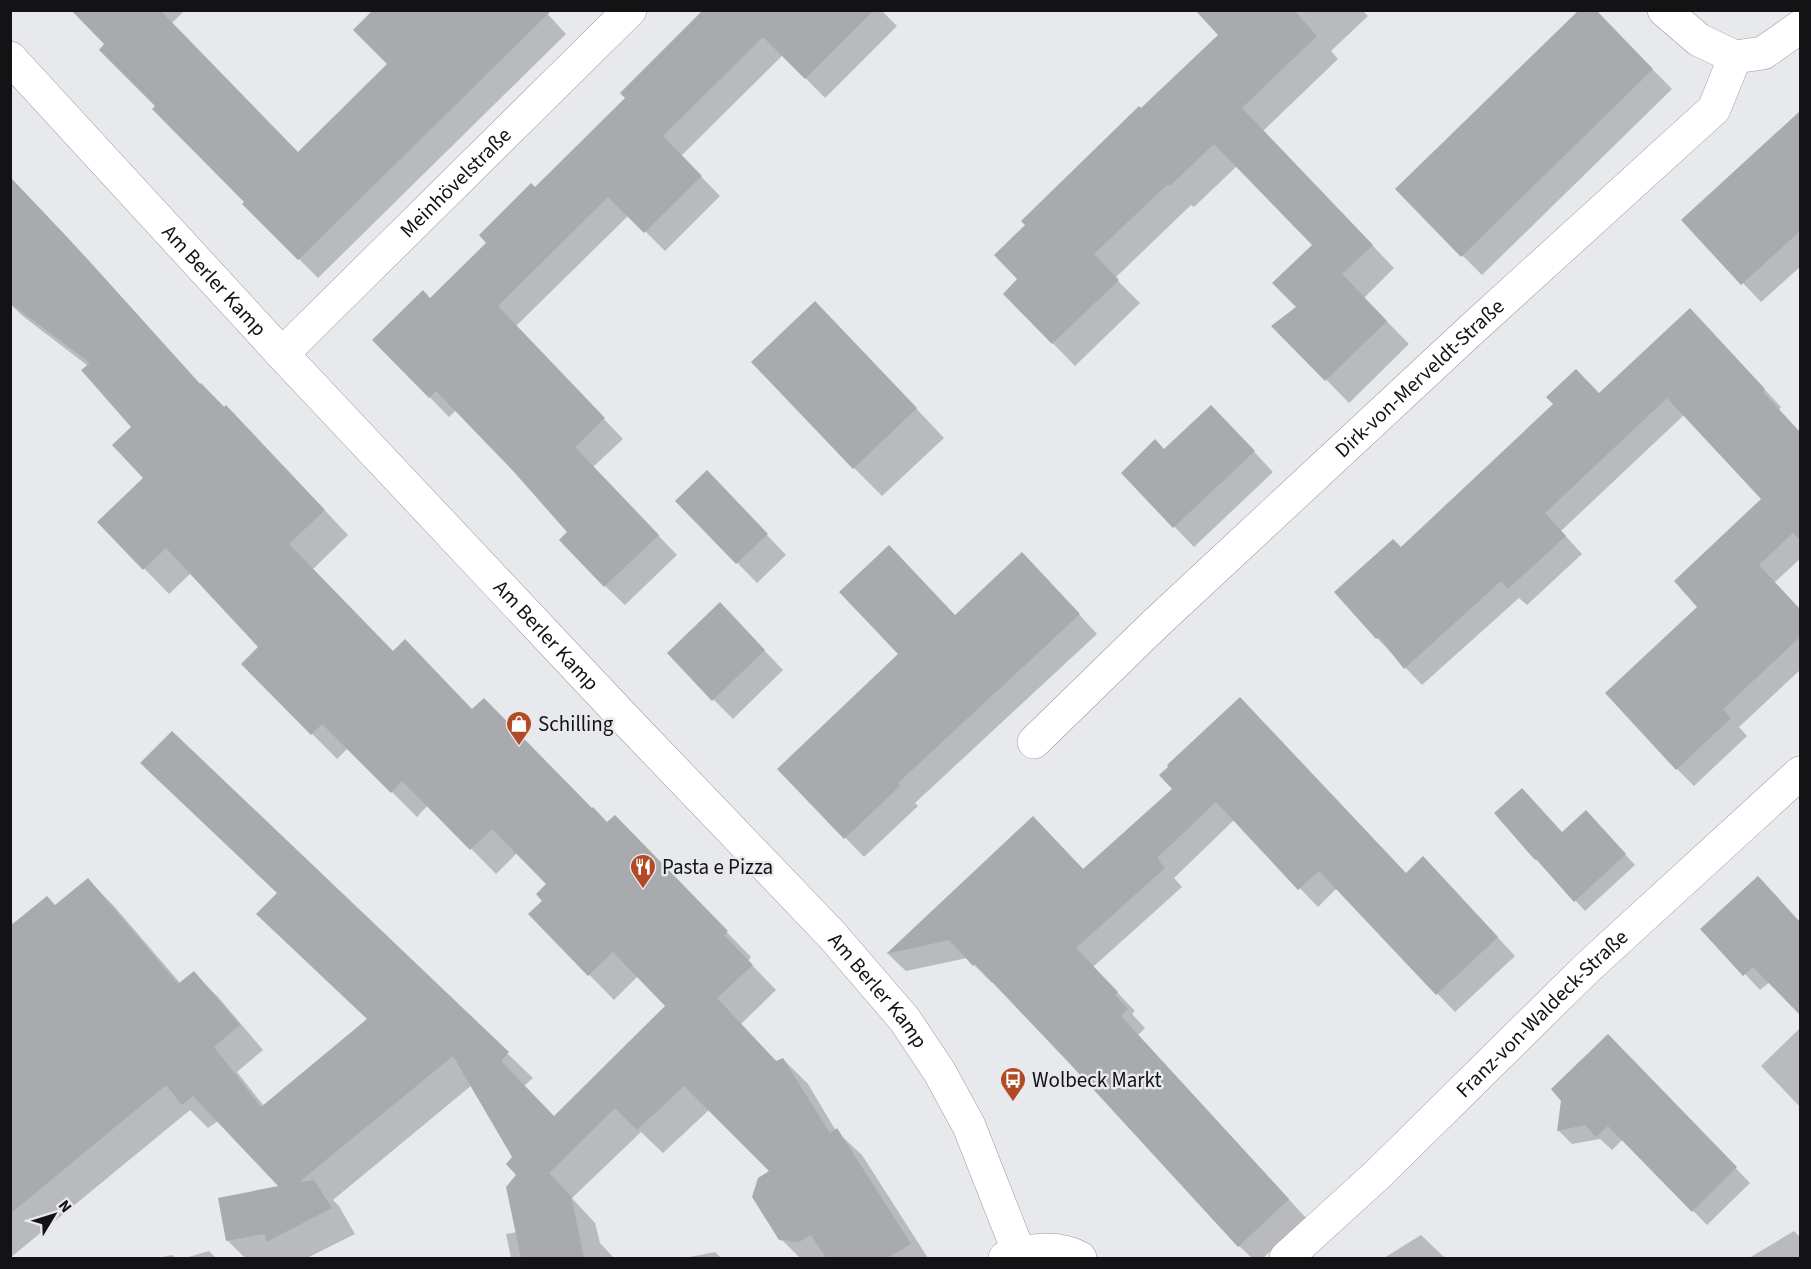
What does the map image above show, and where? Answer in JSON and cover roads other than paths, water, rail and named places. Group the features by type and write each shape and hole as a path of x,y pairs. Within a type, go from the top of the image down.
{"street":[{"name":"Meinhövelstraße","path":"282,354 630,10"},
{"path":"1664,10 1699,40 1735,57 1763,53 1800,27"},
{"name":"Dirk-von-Merveldt-Straße","path":"1034,742 1154,625 1480,321 1714,109 1735,57"},
{"name":"Am Berler Kamp","path":"10,58 282,354 832,935 905,1020 939,1071 969,1126 1012,1256"},
{"name":"Franz-von-Waldeck-Straße","path":"1286,1258 1386,1167 1587,968 1800,773"},
{"path":"1012,1256 1047,1250 1080,1258"}],"place":[{"name":"Schilling","path":"519,747"},
{"name":"Pasta e Pizza","path":"643,890"},
{"name":"Wolbeck Markt","path":"1013,1103"}]}
